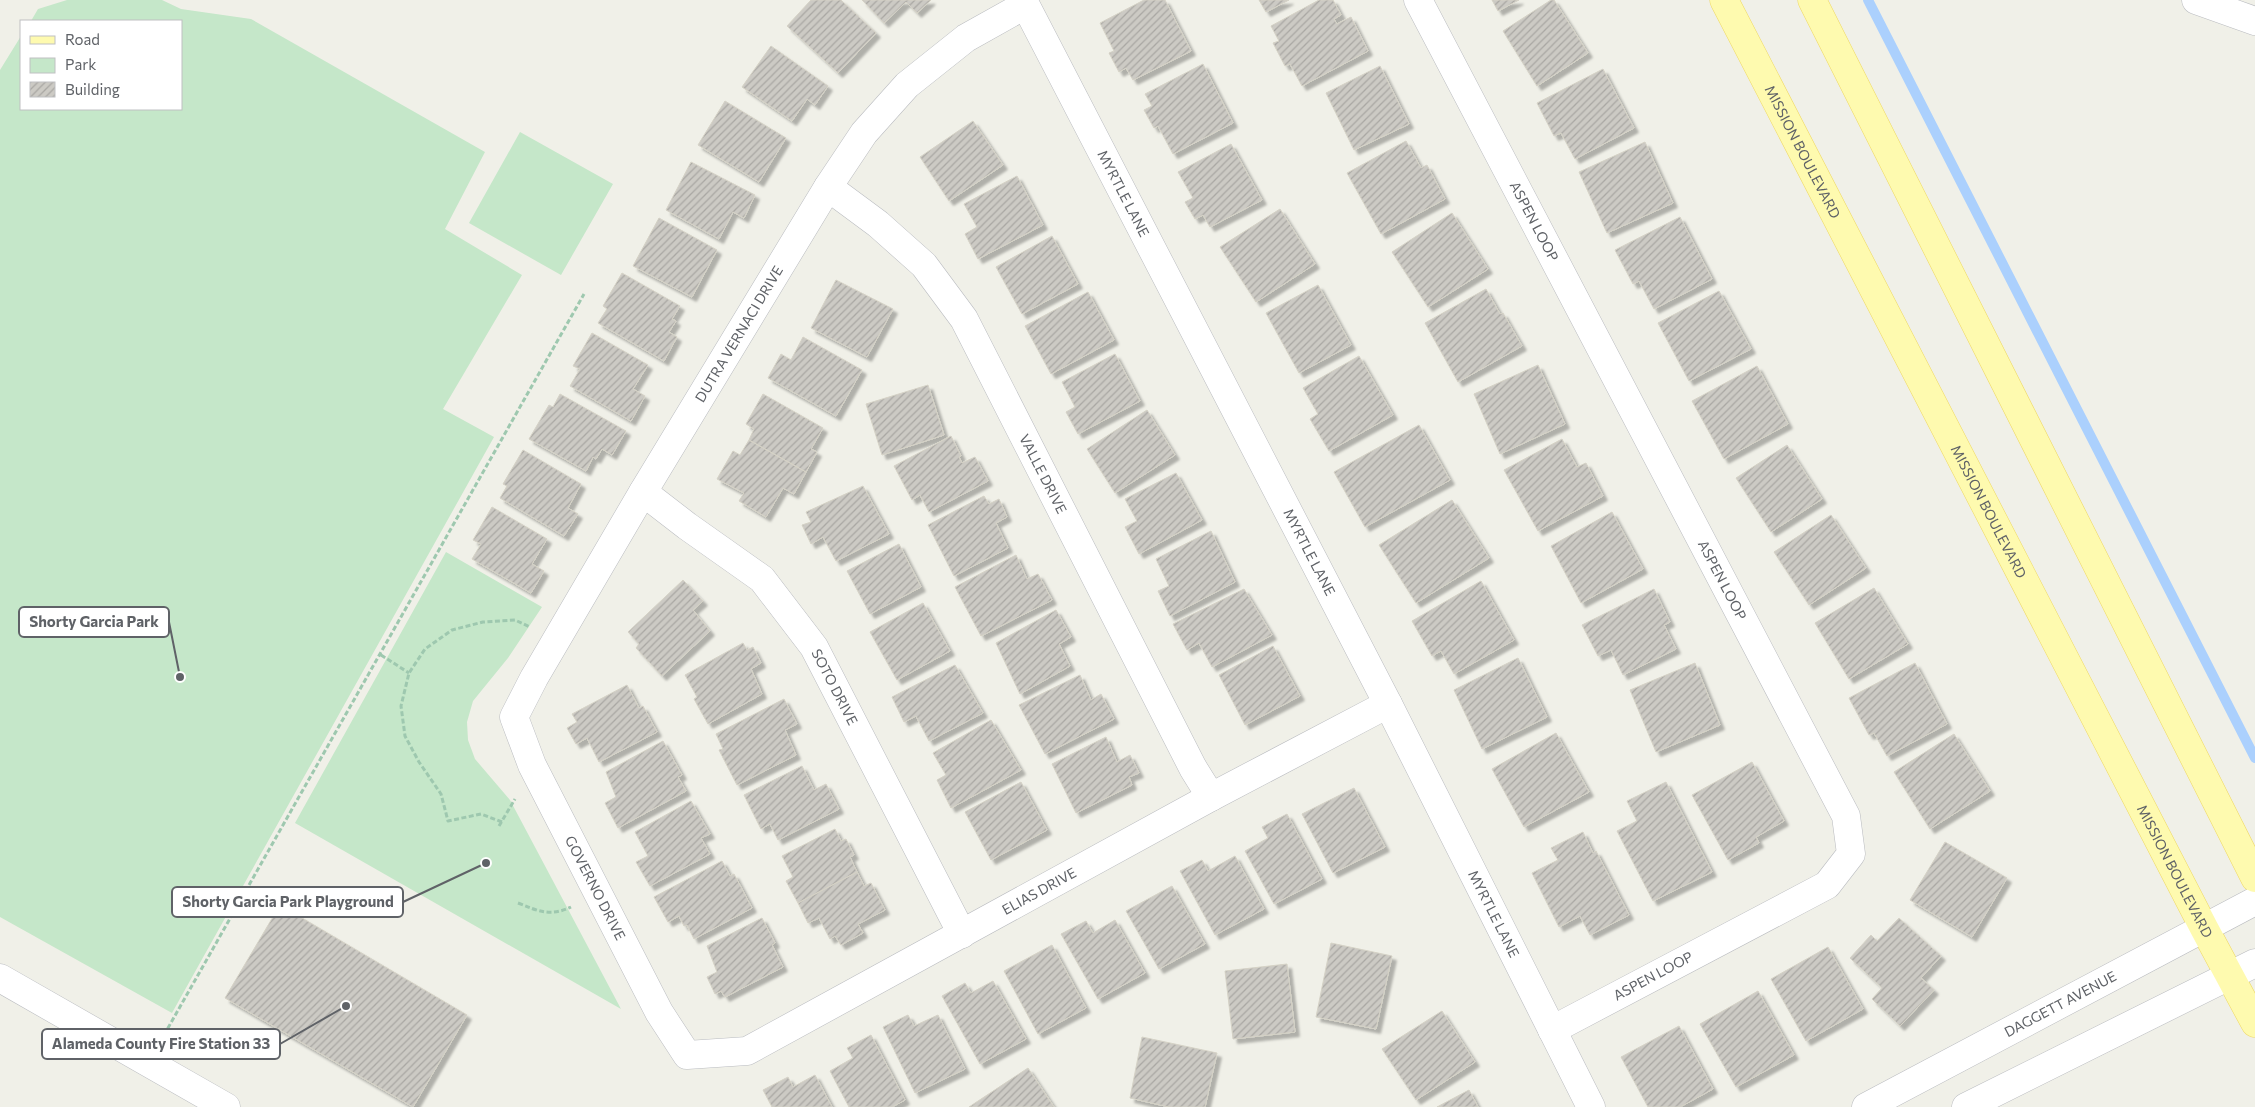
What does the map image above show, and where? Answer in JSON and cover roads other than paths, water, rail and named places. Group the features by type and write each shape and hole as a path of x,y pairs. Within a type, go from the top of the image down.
{"main road":[{"name":"MISSION BOULEVARD","path":"1724,0 2255,1023"},
{"path":"1812,0 2255,878"}],"street":[{"name":"ASPEN LOOP","path":"1418,0 1846,816 1851,854 1828,884 1552,1030"},
{"path":"2196,0 2255,21"},
{"name":"MYRTLE LANE","path":"1024,3 1388,704 1592,1107"},
{"name":"DUTRA VERNACI DRIVE","path":"514,716 643,492 828,187 864,133 907,85 966,38 1024,3"},
{"name":"VALLE DRIVE","path":"828,187 878,224 924,265 964,319 1193,768 1211,797"},
{"name":"SOTO DRIVE","path":"643,492 686,526 762,579 814,647 962,934"},
{"name":"ELIAS DRIVE","path":"687,1054 747,1051 1211,797 1388,704"},
{"name":"GOVERNO DRIVE","path":"514,716 532,765 660,1012 687,1054"},
{"name":"DAGGETT AVENUE","path":"1866,1107 2255,901"},
{"path":"1966,1107 2138,1023 2255,963"},
{"path":"0,978 226,1107"}],"waterway":[{"path":"1868,0 2255,758"}],"place":[{"name":"Shorty Garcia Park","path":"180,677"},
{"name":"Shorty Garcia Park Playground","path":"486,863"},
{"name":"Alameda County Fire Station 33","path":"346,1006"}]}
